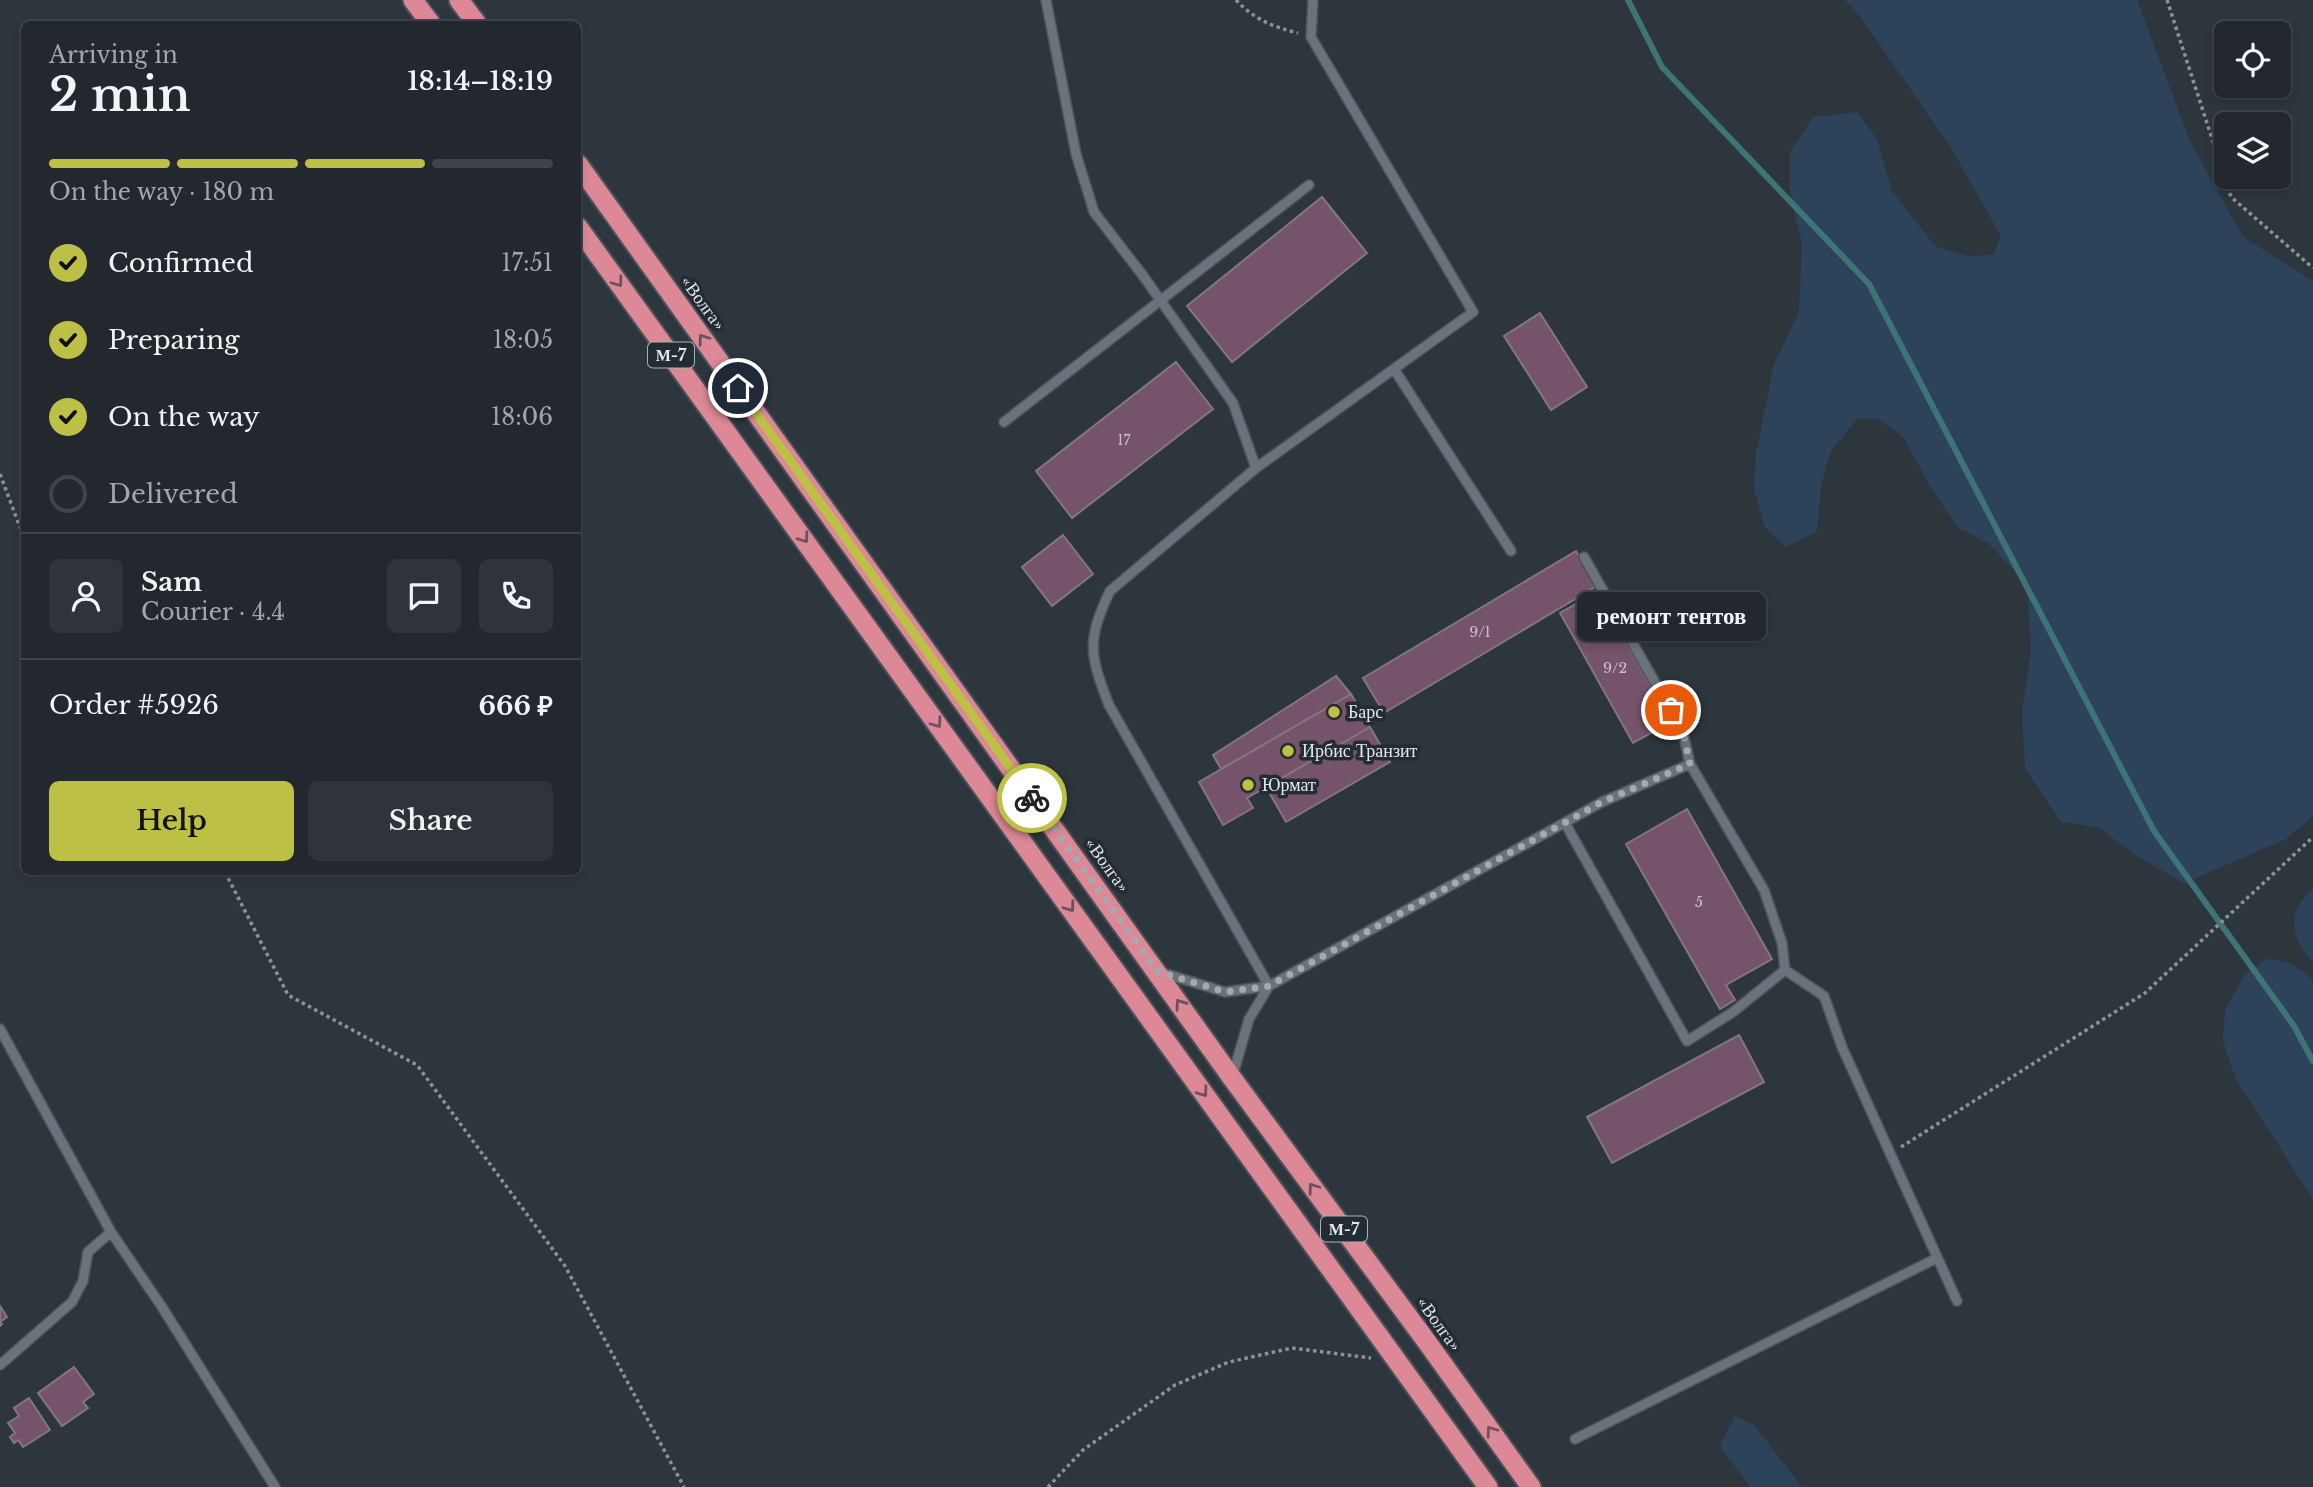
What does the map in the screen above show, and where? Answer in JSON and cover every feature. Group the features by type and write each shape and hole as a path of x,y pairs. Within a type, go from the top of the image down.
{"highway":[{"path":"413,0 429,21"},
{"path":"460,0 475,21"},
{"name":"«Волга»","path":"581,168 1231,1078 1531,1487"},
{"name":"М-7","path":"581,230 1488,1487"}],"lane":[{"path":"1046,0 1076,154 1094,212 1160,299 1233,403 1256,468"},
{"path":"1269,986 1109,705 1094,667 1093,640 1097,617 1110,591 1256,468 1473,312 1311,37 1314,0"},
{"path":"1004,422 1309,185"},
{"path":"1394,369 1511,551"},
{"path":"1584,557 1683,732 1690,764 1764,890 1782,943 1785,970 1824,996 1842,1047 1957,1301"},
{"path":"1157,971 1225,992 1269,986 1602,802 1690,764"},
{"path":"1565,823 1687,1041 1733,1012 1785,970"},
{"path":"1231,1078 1249,1019 1269,986"},
{"path":"0,1029 111,1232 162,1307 275,1487"},
{"path":"0,1364 72,1302 83,1281 88,1252 111,1232"},
{"path":"1575,1439 1937,1258"}],"path":[{"path":"1236,0 1247,12 1273,26 1311,37"},
{"path":"2167,0 2231,197 2313,268"},
{"path":"0,474 21,530"},
{"path":"1890,1153 2145,993 2313,837"},
{"path":"227,875 288,995 417,1065 565,1266 684,1487"},
{"path":"1048,1487 1083,1450 1175,1385 1228,1362 1292,1348 1398,1362"}],"shaded area":[{"path":"1845,0 2137,0 2189,139 2214,189 2217,189 2243,237 2313,281 2313,816 2286,839 2184,883 2138,857 2098,827 2061,822 2025,768 2022,711 2031,652 2027,584 1988,543 1958,528 1903,437 1878,419 1857,419 1831,451 1821,485 1817,531 1786,547 1765,527 1754,489 1756,454 1774,364 1799,312 1802,245 1790,192 1790,152 1813,117 1857,112 1877,139 1892,191 1935,246 1967,256 1993,255 2001,236 1951,148 1860,16"},
{"path":"2313,888 2313,963 2300,946 2295,933 2294,918 2297,908"},
{"path":"2265,959 2291,964 2313,981 2313,1199 2236,1079 2223,1042 2225,1011 2244,976"},
{"path":"1735,1416 1754,1425 1802,1487 1750,1487 1720,1446"}],"building":[{"path":"1322,197 1367,253 1232,362 1187,306"},
{"path":"1540,313 1587,387 1551,410 1504,336"},
{"path":"1176,362 1213,409 1072,518 1036,471"},
{"path":"1063,535 1093,574 1052,606 1022,567"},
{"path":"1576,551 1597,586 1384,713 1363,678"},
{"path":"1597,592 1671,722 1633,743 1560,613"},
{"path":"1336,676 1351,694 1221,769 1213,755"},
{"path":"1351,694 1370,727 1247,798 1253,808 1223,825 1199,782"},
{"path":"1370,727 1390,762 1286,822 1266,787"},
{"path":"1687,809 1772,959 1726,985 1735,1000 1720,1009 1626,844"},
{"path":"1739,1035 1764,1082 1612,1163 1587,1117"},
{"path":"0,1306 7,1317 0,1322"},
{"path":"74,1367 94,1394 83,1402 88,1408 62,1426 38,1393"},
{"path":"29,1398 50,1430 23,1447 18,1440 14,1443 10,1437 15,1433 8,1423 19,1416 14,1408"}],"waterway":[{"path":"1628,0 1662,67 1869,284 2154,831 2294,1026 2313,1061"}],"way so far":[{"path":"1032,798 1157,971 1225,992 1269,986 1602,802 1690,764 1683,732 1671,710"}],"place":[{"name":"ремонт тентов","path":"1671,710"},
{"name":"Барс","path":"1334,712"},
{"name":"Ирбис Транзит","path":"1288,751"},
{"name":"Юрмат","path":"1248,785"}],"route":[{"path":"738,388 1032,798"}]}
